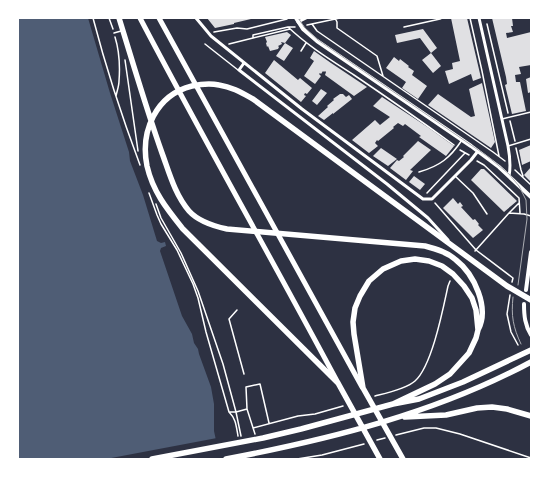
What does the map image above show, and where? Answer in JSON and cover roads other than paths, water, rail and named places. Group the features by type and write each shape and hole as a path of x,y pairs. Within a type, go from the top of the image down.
{"highway":[{"path":"119,18 154,130 169,172 184,205 190,212 202,221 227,229 425,246 447,253 464,268 477,289 481,303 482,316 481,324 469,353 450,374 435,384 393,404"},
{"path":"380,459 338,383 183,229 165,206 156,191 147,164 146,136 156,112 165,100 176,92 188,87 207,84 231,88 253,99 454,247 531,300"},
{"path":"403,459 363,388 353,322 355,308 360,296 369,281 383,269 400,261 416,259 429,261 442,266 453,274 464,286 472,298 476,310 478,330"},
{"path":"152,459 263,438 393,404 419,399 463,382 531,350"},
{"path":"226,459 346,433 398,417 445,401 486,384 531,362"},
{"path":"398,417 446,415 477,408 492,407 508,409 531,416"}],"main road":[{"path":"140,18 338,383"},
{"path":"159,18 363,388"}],"street":[{"path":"196,18 211,36 244,63 302,109 423,199 432,199 478,151"},
{"path":"306,18 297,20 316,41 478,151 499,167 531,197"},
{"path":"479,18 511,161 509,176"},
{"path":"244,63 239,70 411,204 428,218 454,247"},
{"path":"526,290 531,252"},
{"path":"524,304 525,320 531,336"}],"lane":[{"path":"404,27 442,18"},
{"path":"114,33 123,30"},
{"path":"205,44 239,70"},
{"path":"502,119 531,112"},
{"path":"508,146 531,139"},
{"path":"419,172 448,158 462,140"},
{"path":"455,176 473,194 486,214"},
{"path":"237,310 228,319 244,374"}],"water":[{"path":"18,18 88,18 129,152 130,161 143,195 157,241 161,243 165,242 166,246 161,248 160,251 182,316 192,334 211,387 214,404 214,431 220,459 18,459"}],"tram line":[{"path":"298,18 305,28 318,40 487,156 509,174 519,186 526,200 527,219 518,285"},
{"path":"513,297 513,321 521,344"}]}
